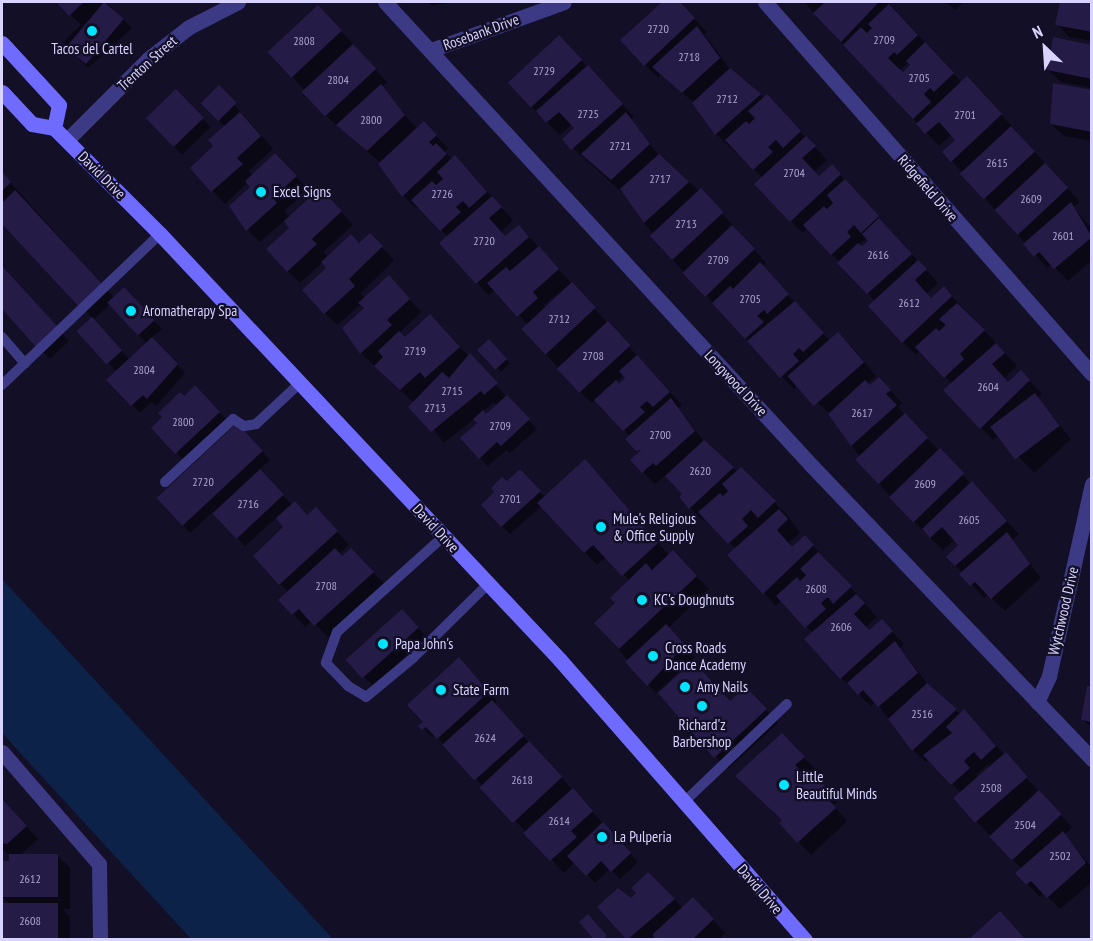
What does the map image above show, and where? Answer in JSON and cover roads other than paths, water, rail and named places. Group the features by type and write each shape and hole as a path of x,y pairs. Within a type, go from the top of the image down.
{"main road":[{"path":"2,43 59,105 54,128"},
{"name":"David Drive","path":"2,92 32,124 54,128 160,234 488,584 805,939"}],"street":[{"name":"Trenton Street","path":"67,140 148,59 214,5 238,2"},
{"name":"Longwood Drive","path":"385,2 819,473 1092,759"},
{"name":"Rosebank Drive","path":"430,50 564,2"},
{"name":"Ridgefield Drive","path":"765,2 1092,374"},
{"name":"Wytchwood Drive","path":"1037,702 1049,676 1092,484"},
{"path":"2,752 99,864 100,939"}],"lane":[{"path":"2,385 160,234"},
{"path":"2,337 26,363"},
{"path":"165,482 233,419 244,426 256,424 300,383"},
{"path":"444,536 337,632 326,663 348,686 366,697 412,658 488,584"},
{"path":"684,802 787,704"}],"water":[{"path":"2,579 333,939 191,939 2,733"}],"place":[{"name":"Tacos del Cartel","path":"92,31"},
{"name":"Excel Signs","path":"261,192"},
{"name":"Aromatherapy Spa","path":"131,311"},
{"name":"Mule's Religious & Office Supply","path":"601,527"},
{"name":"KC's Doughnuts","path":"642,600"},
{"name":"Papa John's","path":"383,644"},
{"name":"Cross Roads Dance Academy","path":"653,656"},
{"name":"Amy Nails","path":"685,687"},
{"name":"State Farm","path":"441,690"},
{"name":"Richard'z Barbershop","path":"702,706"},
{"name":"Little Beautiful Minds","path":"784,785"},
{"name":"La Pulperia","path":"602,837"}]}
